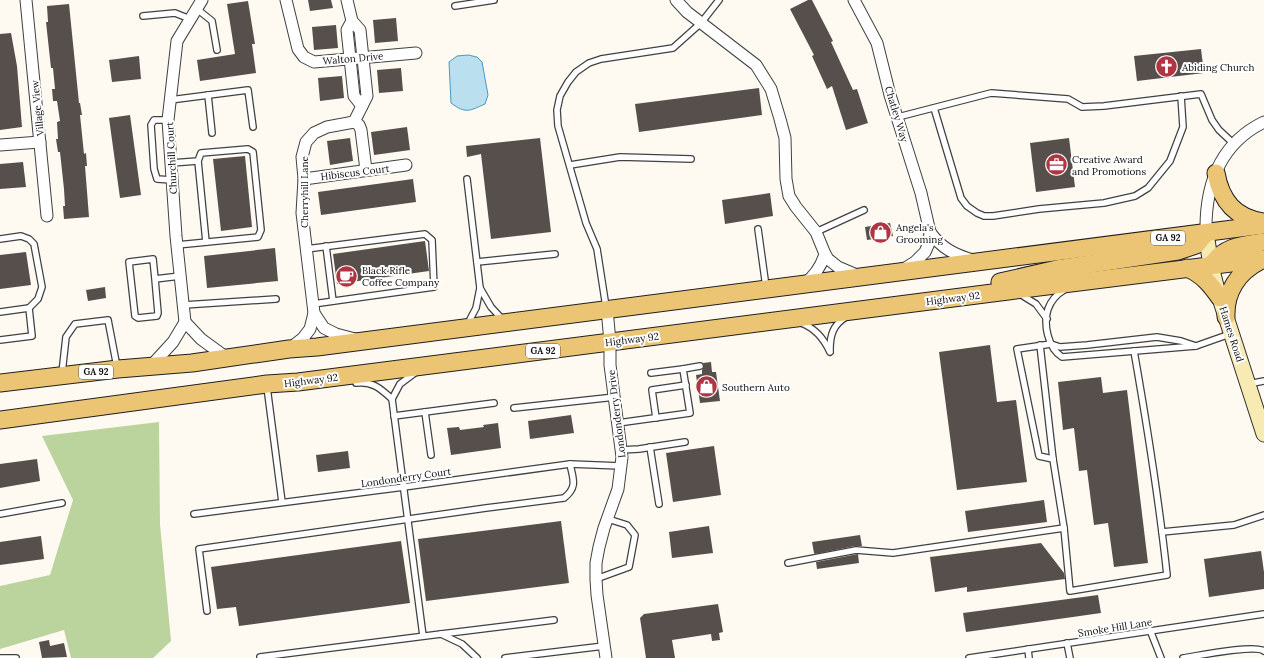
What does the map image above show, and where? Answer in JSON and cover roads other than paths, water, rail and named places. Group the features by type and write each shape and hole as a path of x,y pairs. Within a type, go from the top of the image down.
{"main road":[{"path":"1216,173 1224,199 1231,208 1239,214 1264,222"},
{"name":"GA 92","path":"0,383 118,369 192,363 289,349 506,323 1264,225"},
{"path":"967,296 986,287 1026,276 1074,266 1178,251 1196,245 1202,240 1206,233"},
{"path":"1211,266 1218,256 1227,249 1264,242"},
{"path":"1226,317 1227,302 1233,285 1249,267 1263,259"},
{"name":"Highway 92","path":"0,420 267,384 302,386 425,366 1263,259"},
{"path":"1187,268 1198,273 1210,284 1220,298"}],"street":[{"name":"Village View","path":"26,0 47,216"},
{"name":"Walton Drive","path":"286,0 298,49 304,57 314,62 416,53"},
{"path":"347,0 352,21 360,30 364,57 368,96 354,122 359,125 361,130 366,170"},
{"path":"676,0 687,12 756,64 771,89 777,104 785,138 786,179 789,196 816,232 825,254 833,263 838,267 862,277"},
{"name":"Chatley Way","path":"854,0 877,43 921,193 930,232 929,243 922,256 915,262 897,272"},
{"name":"Churchill Court","path":"186,322 177,244 168,120 177,41 199,5"},
{"path":"352,21 346,30 354,96 362,106"},
{"name":"Cherryhill Lane","path":"314,308 302,213 304,179 302,157 306,142 314,133 327,127 354,122"},
{"path":"1206,233 1206,213 1208,201 1216,173 1228,150 1251,129 1264,122"},
{"path":"0,145 40,142"},
{"name":"Hibiscus Court","path":"304,179 406,166"},
{"path":"930,232 948,250 963,257 980,262"},
{"name":"Hames Road","path":"1206,233 1211,266 1220,298 1264,434"},
{"path":"803,285 810,280 819,268 825,254"},
{"path":"314,308 324,328 336,334 361,341"},
{"path":"289,349 303,338 310,329 314,308"},
{"name":"Londonderry Drive","path":"606,658 596,579 596,563 598,547 618,489 622,466 610,365 610,342 607,309"},
{"path":"151,366 173,342 186,322 201,339 227,358"}],"lane":[{"path":"455,6 494,0"},
{"path":"607,309 597,249 586,223 558,126 557,110 562,90 576,72 589,63 601,59 673,48 701,23 719,0"},
{"path":"199,5 212,21 217,50"},
{"path":"143,16 175,13 190,19"},
{"path":"170,100 248,90 253,126"},
{"path":"898,118 991,93 1068,99 1082,106 1104,106 1201,94 1212,120 1219,130 1234,144"},
{"path":"208,95 212,133"},
{"path":"934,108 961,198 967,206 977,214 993,216 1039,209 1104,203 1135,196 1148,188 1170,161 1183,127 1181,96"},
{"path":"168,120 154,120 151,126 154,169 157,179 172,180"},
{"path":"177,244 206,242 258,238 261,230 253,152 248,149 201,153 198,161 206,242"},
{"path":"570,165 620,157 691,159"},
{"path":"171,163 198,161"},
{"path":"466,328 476,308 480,288 467,179"},
{"path":"816,232 864,210"},
{"path":"758,229 766,289"},
{"path":"306,248 425,234 432,240 434,287 333,301 314,308"},
{"path":"0,239 21,236 34,244 42,288 38,299 29,308 0,312"},
{"path":"326,246 333,301"},
{"path":"477,262 554,254"},
{"path":"153,259 155,279 157,316 138,318 135,316 129,262 153,259"},
{"path":"155,279 180,276"},
{"path":"1078,282 1069,286 1056,296 1048,309 1047,319 1051,344 1054,350 1062,357 1196,346 1231,334"},
{"path":"480,288 491,307 506,323"},
{"path":"1008,291 1031,300 1036,304 1047,319"},
{"path":"184,305 276,299"},
{"path":"0,340 32,336 29,308"},
{"path":"788,319 810,327 821,338 830,352 833,329 842,319 853,311"},
{"path":"62,376 66,337 74,324 108,320 118,369"},
{"path":"1053,459 1039,456 1017,349 1051,344 1060,347 1157,337 1181,341 1196,346"},
{"path":"1040,345 1053,459 1064,528 1070,591 1167,575 1162,532 1134,351"},
{"path":"423,636 392,399 400,384 425,366"},
{"path":"651,373 700,366"},
{"path":"618,423 690,413 683,369"},
{"path":"1248,384 1264,381"},
{"path":"348,384 362,382 372,384 392,399"},
{"path":"267,384 282,502"},
{"path":"656,418 652,390 686,385"},
{"path":"514,408 615,397"},
{"path":"394,416 494,403"},
{"path":"425,412 431,455"},
{"path":"621,450 650,448 685,442"},
{"path":"650,448 659,504"},
{"path":"207,611 199,549 564,498 572,492 574,485 570,464"},
{"name":"Londonderry Court","path":"194,514 570,464 622,466"},
{"path":"0,514 62,503"},
{"path":"1162,532 1234,524 1264,515"},
{"path":"596,579 629,567 635,535 627,525 608,519"},
{"path":"788,563 856,550 893,554 1064,528"},
{"name":"Smoke Hill Lane","path":"969,658 1264,614"},
{"path":"260,657 554,620"},
{"path":"1150,630 1161,658"},
{"path":"441,634 462,644 477,658"},
{"path":"1067,643 1070,658"},
{"path":"505,658 604,646"},
{"path":"1183,658 1241,649 1261,648 1264,650"},
{"path":"1028,649 1029,658"},
{"path":"0,658 16,658"}],"water":[{"path":"468,55 477,57 482,62 488,95 485,104 471,110 464,110 451,103 449,62 457,56"}],"place":[{"name":"Abiding Church","path":"1166,67"},
{"name":"Creative Award and Promotions","path":"1056,165"},
{"name":"Angela's Grooming","path":"880,233"},
{"name":"Black Rifle Coffee Company","path":"347,276"},
{"name":"Southern Auto","path":"707,387"}]}
